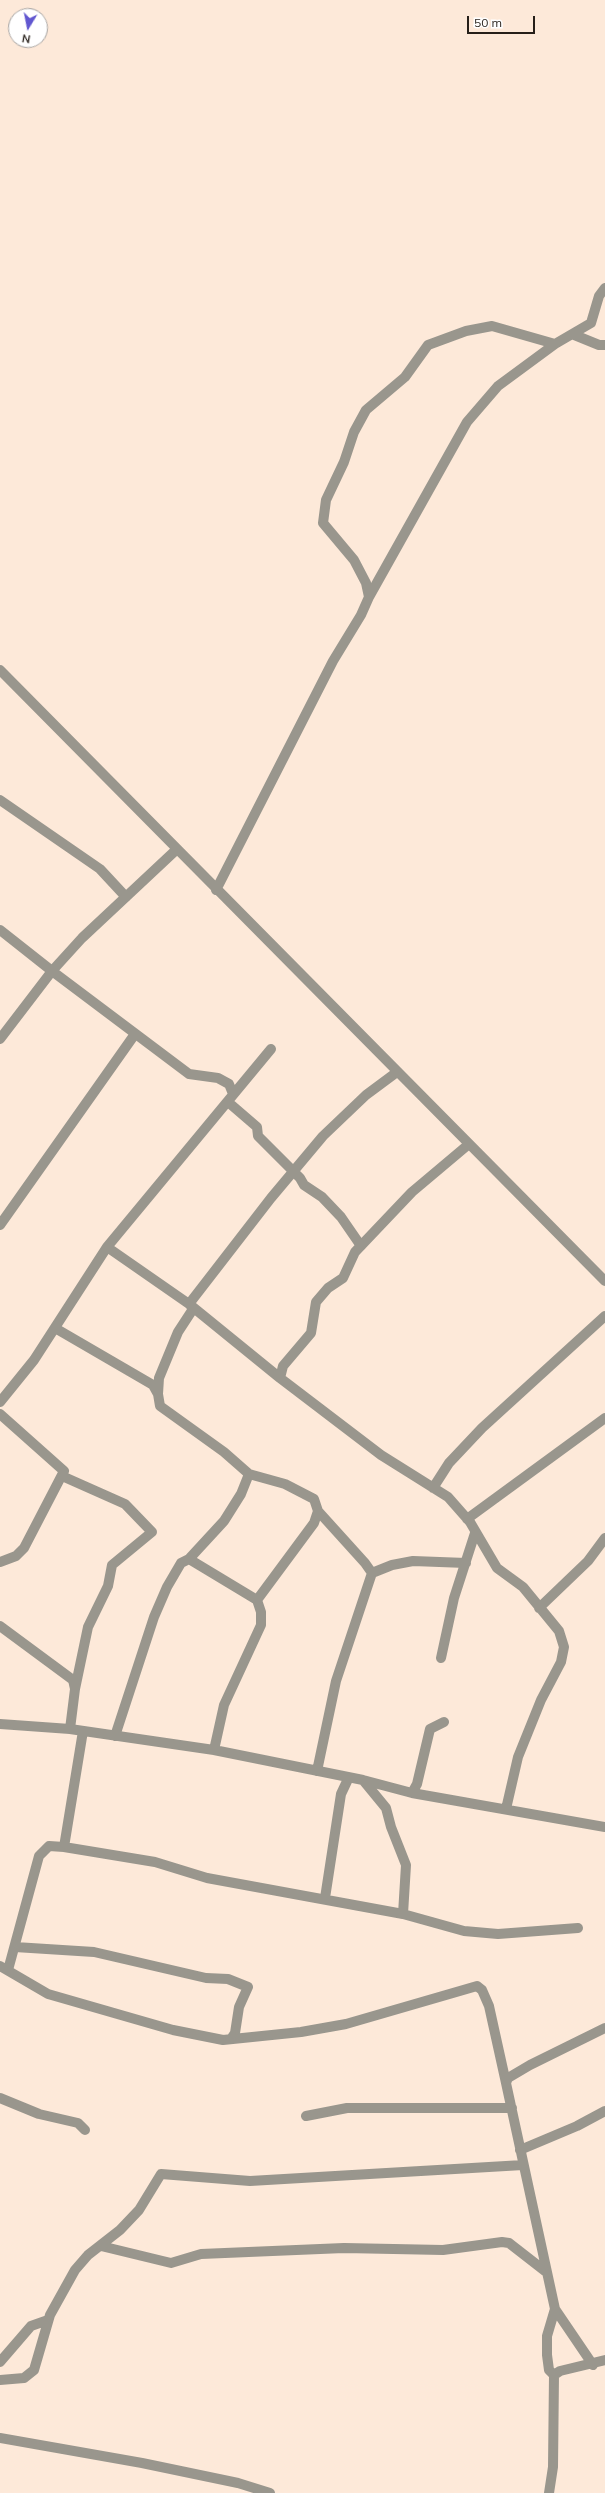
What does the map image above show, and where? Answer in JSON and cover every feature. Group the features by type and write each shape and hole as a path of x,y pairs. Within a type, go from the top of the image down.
{"street":[{"path":"216,890 333,661 361,615 369,597 467,422 498,386 555,344 591,323 599,296 605,288"},
{"path":"369,597 366,583 354,560 323,523 326,500 344,462 354,432 366,410 405,377 428,345 466,331 492,326 555,344"},
{"path":"572,334 599,345 605,345"},
{"path":"0,670 176,850 603,1276"},
{"path":"0,800 100,869 126,897"},
{"path":"0,1039 52,972 82,938 176,850"},
{"path":"0,930 52,972 189,1074 218,1078 229,1084 230,1098 257,1127 258,1136 304,1185 322,1197 341,1217 361,1246"},
{"path":"0,1225 135,1034"},
{"path":"0,1402 34,1360 107,1247 270,1049"},
{"path":"372,1574 366,1563 318,1511 314,1499 285,1484 249,1474 224,1452 160,1406 158,1394 159,1378 178,1332 191,1307 293,1172 344,1116 366,1095 397,1072"},
{"path":"280,1378 282,1366 311,1333 316,1302 328,1288 343,1278 355,1252 412,1192 469,1144"},
{"path":"107,1247 191,1307 280,1378 381,1455 448,1497 467,1519 497,1568 523,1587 559,1631 564,1647 561,1662 541,1700 518,1757 506,1809"},
{"path":"433,1488 449,1463 482,1428 605,1316"},
{"path":"55,1328 153,1385 158,1394"},
{"path":"0,1414 64,1471 24,1548 16,1556 0,1562"},
{"path":"467,1519 605,1418"},
{"path":"115,1736 154,1617 167,1587 181,1563 189,1560 224,1521 241,1494 249,1474"},
{"path":"62,1476 125,1504 152,1532 112,1565 108,1586 88,1627 75,1688 70,1729"},
{"path":"257,1600 314,1523 318,1511"},
{"path":"441,1658 454,1598 475,1534"},
{"path":"539,1608 588,1561 605,1538"},
{"path":"189,1560 257,1600 261,1612 261,1625 224,1705 214,1750"},
{"path":"317,1771 336,1681 372,1574 392,1565 413,1562 466,1563"},
{"path":"0,1626 64,1672 73,1680 75,1688"},
{"path":"412,1794 417,1784 430,1729 444,1722"},
{"path":"0,1724 70,1729 214,1750 363,1780 412,1794 605,1827"},
{"path":"64,1847 83,1731"},
{"path":"325,1898 342,1794 349,1777"},
{"path":"363,1780 386,1808 391,1827 406,1865 403,1914"},
{"path":"578,1928 498,1934 464,1931 403,1914 325,1898 207,1878 155,1862 64,1847 49,1846 39,1856 15,1947 4,1968 48,1994 173,2030 223,2040 346,2024 477,1986 482,1990 489,2006 512,2108 545,2271 555,2309 592,2365"},
{"path":"15,1947 94,1952 206,1978 228,1979 248,1987 239,2007 235,2033 231,2039"},
{"path":"506,2083 508,2078 530,2065 605,2028"},
{"path":"0,2098 40,2114 78,2123 85,2130"},
{"path":"306,2116 347,2108 512,2108"},
{"path":"520,2150 577,2126 605,2111"},
{"path":"0,2380 24,2378 30,2375 37,2362 48,2320 75,2270 88,2255 101,2246 139,2210 158,2178 164,2174 226,2181 250,2182 524,2165"},
{"path":"101,2246 170,2263 201,2254 344,2248 443,2250 502,2242 509,2243 545,2271"},
{"path":"549,2493 553,2467 554,2375 550,2370 547,2355 548,2336 555,2309"},
{"path":"0,2362 31,2326 48,2320"},
{"path":"554,2375 560,2371 592,2365 605,2360"},
{"path":"0,2438 150,2465 238,2483 270,2493"}]}
